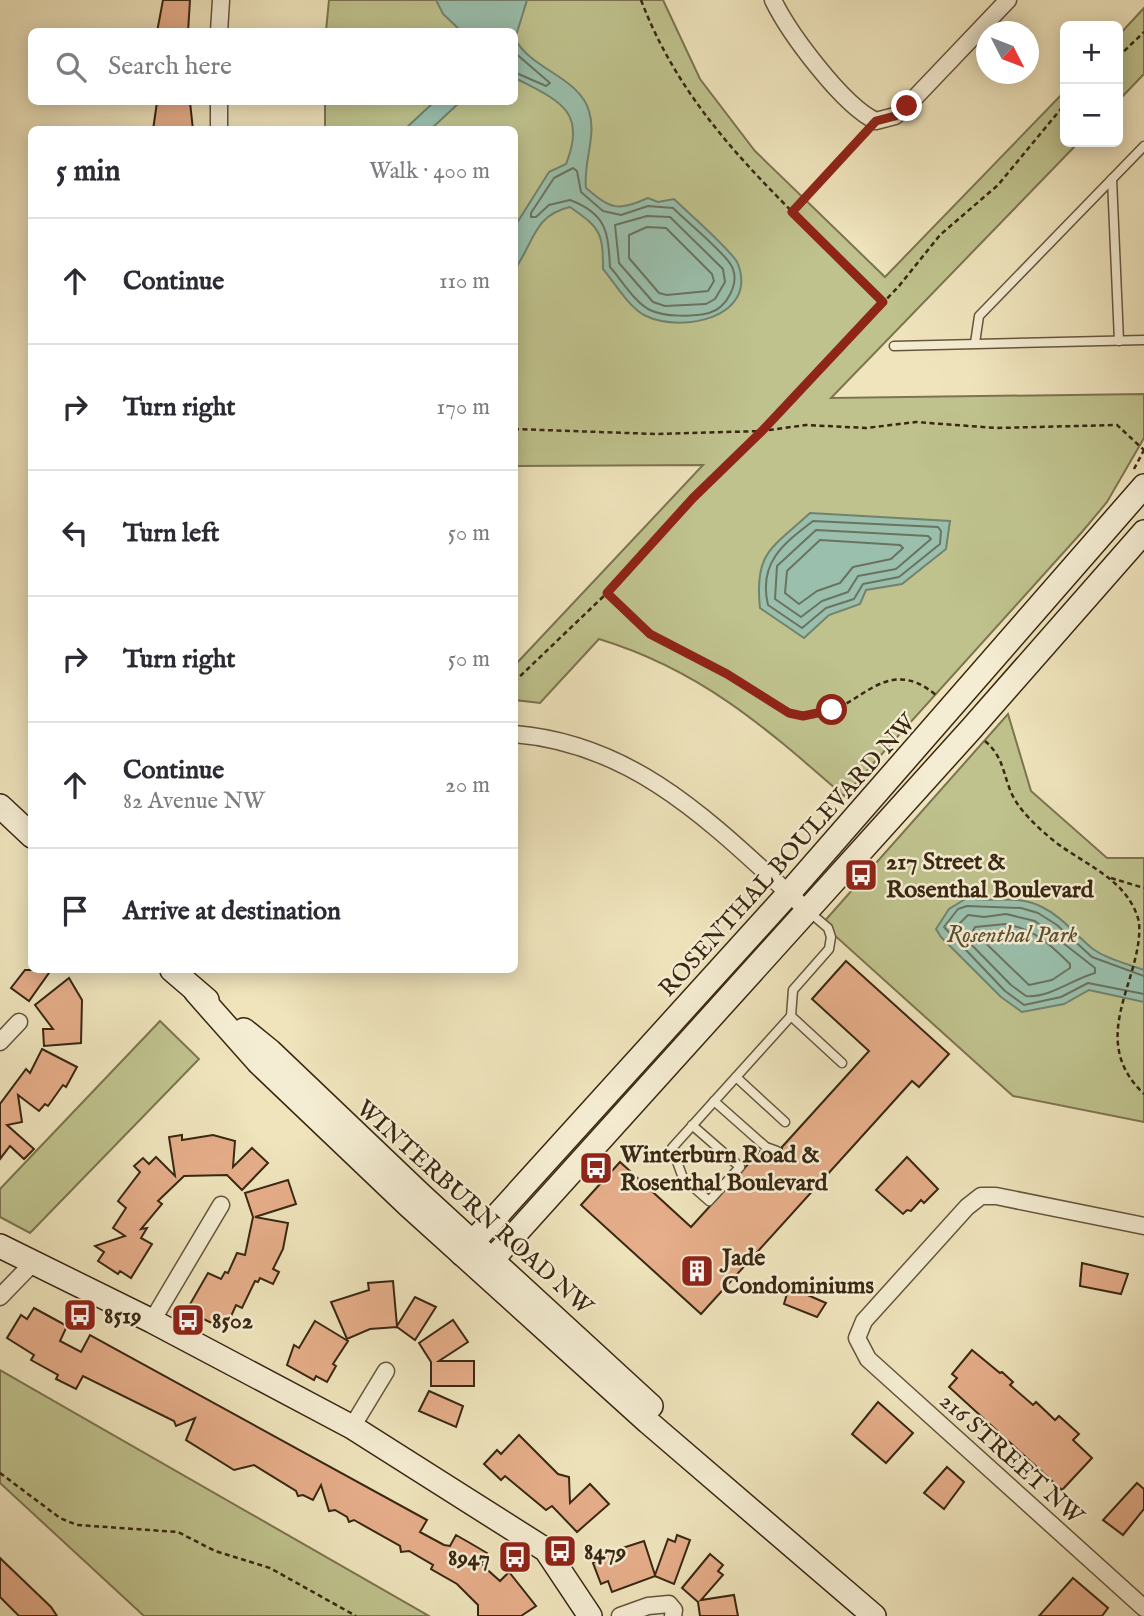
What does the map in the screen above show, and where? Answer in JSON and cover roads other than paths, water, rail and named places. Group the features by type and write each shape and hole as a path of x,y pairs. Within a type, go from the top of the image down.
{"street":[{"path":"219,28 221,0"},
{"path":"773,0 822,71 862,113 876,121 895,116 907,106 1008,0"},
{"path":"219,105 219,126"},
{"name":"ROSENTHAL BOULEVARD NW","path":"468,1247 789,893 1144,486"},
{"path":"487,1265 808,911 1144,532"},
{"path":"518,734 536,736 596,753 646,775 692,807 808,911"},
{"path":"0,806 28,832"},
{"name":"WINTERBURN ROAD NW","path":"175,973 270,1051 648,1422 709,1471 874,1616"},
{"path":"0,1042 19,1022"},
{"name":"216 STREET NW","path":"1144,1226 996,1196 981,1196 967,1207 864,1321 857,1338 868,1359 1144,1608"},
{"path":"152,1321 221,1205"},
{"path":"0,1247 152,1321 352,1427 547,1550 590,1616"},
{"path":"0,1297 32,1264"},
{"path":"352,1427 386,1371"},
{"name":"WINTERBURN ROAD NW","path":"837,1586 867,1616"},
{"path":"620,1616 648,1606 669,1604 674,1610 673,1616"}],"lane":[{"path":"975,343 979,316 1144,146"},
{"path":"1112,179 1119,341"},
{"path":"894,346 1144,340"},
{"path":"692,1125 740,1167 709,1201 683,1178 672,1147 791,1016 793,989 829,949 831,937 828,928 808,911"},
{"path":"791,1016 842,1063"},
{"path":"736,1077 785,1122"},
{"path":"714,1101 774,1154"}],"water":[{"path":"436,0 527,0 518,29 458,28 443,14"},
{"path":"518,43 532,59 566,81 584,99 591,120 586,188 602,201 615,206 629,205 648,198 658,202 674,199 735,258 741,282 737,297 727,309 713,317 678,323 661,321 640,313 603,269 598,232 588,220 570,207 549,216 542,223 518,264 518,221 549,172 566,164 572,146 571,119 565,109 544,93 518,80"},
{"path":"431,105 457,105 434,126 408,126"},
{"path":"810,513 950,521 946,549 902,584 866,590 860,604 829,615 804,638 760,608 759,589 760,574 768,553"},
{"path":"967,898 1024,901 1050,911 1098,953 1144,970 1144,1002 1089,990 1064,1004 1022,1012 1001,997 936,929 949,909"}],"place":[{"name":"217 Street & Rosenthal Boulevard","path":"861,875"},
{"name":"Winterburn Road & Rosenthal Boulevard","path":"596,1168"},
{"name":"Jade Condominiums","path":"697,1271"},
{"name":"8519","path":"80,1315"},
{"name":"8502","path":"188,1320"},
{"name":"8479","path":"560,1551"},
{"name":"8947","path":"515,1557"}],"park label":[{"name":"Rosenthal Park","path":"1012,934"}]}
